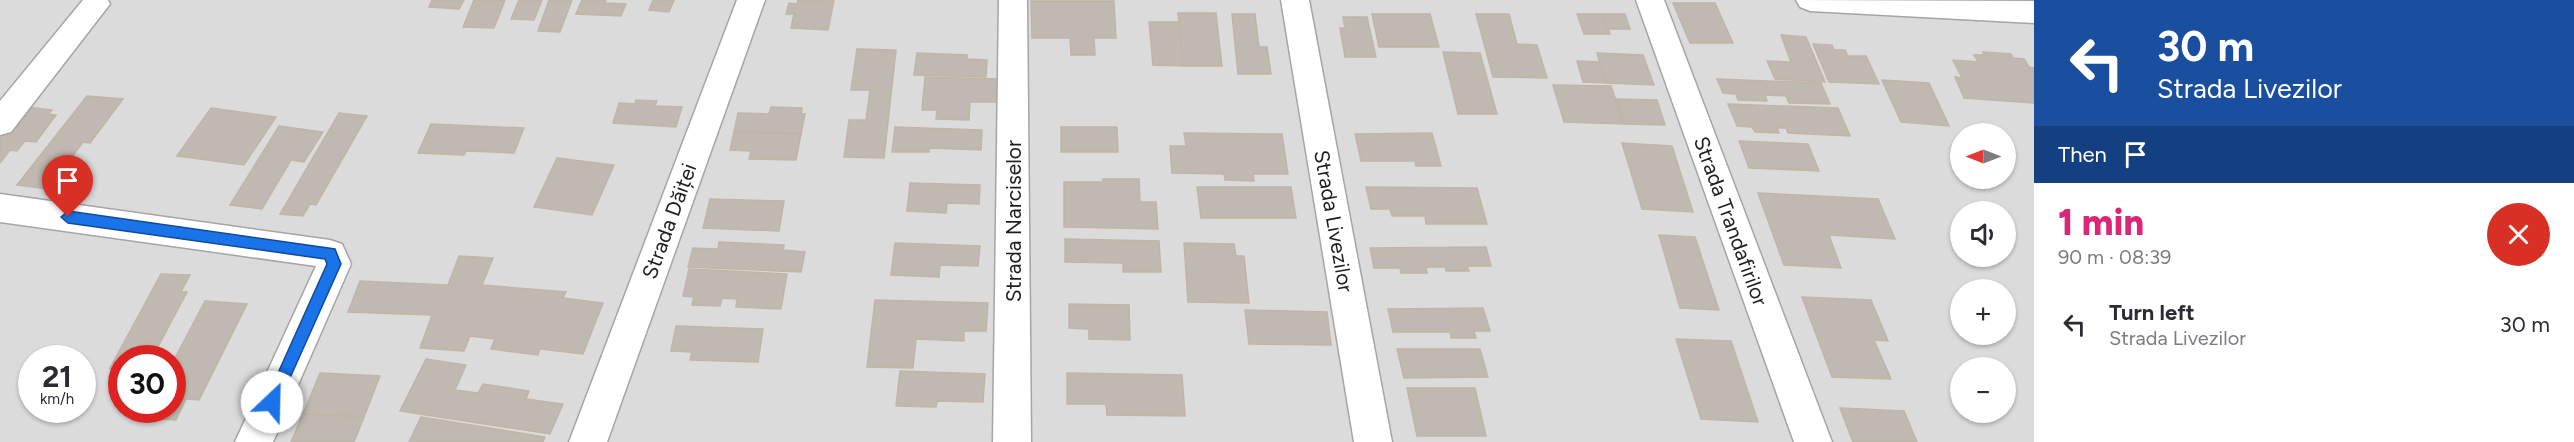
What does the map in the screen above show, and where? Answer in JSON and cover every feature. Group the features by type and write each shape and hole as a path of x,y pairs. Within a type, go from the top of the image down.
{"street":[{"name":"Strada Dăiței","path":"588,442 751,0"},
{"name":"Strada Narciselor","path":"1012,442 1013,0"},
{"name":"Strada Livezilor","path":"1295,0 1373,442"},
{"name":"Strada Trandafirilor","path":"1650,0 1813,442"},
{"path":"1810,0 2034,12"},
{"path":"0,123 96,4"},
{"path":"0,208 330,254 334,264 254,442"}],"shaded area":[{"path":"0,0 2034,0 2034,442 0,442"}],"building":[{"path":"432,0 464,0 459,9 429,7"},
{"path":"474,0 505,0 494,28 463,27"},
{"path":"519,0 542,0 534,20 511,19"},
{"path":"549,0 572,0 560,32 538,31"},
{"path":"582,0 606,0 605,3 626,4 621,16 576,14"},
{"path":"653,0 674,0 669,12 649,10"},
{"path":"798,0 834,0 828,30 791,28 794,14 786,14 789,3 797,4"},
{"path":"1031,1 1114,1 1116,38 1094,38 1095,55 1071,55 1070,38 1032,38"},
{"path":"1673,3 1715,3 1733,43 1690,43"},
{"path":"1178,13 1216,13 1222,66 1183,66"},
{"path":"1232,14 1255,14 1259,47 1267,47 1271,74 1238,74"},
{"path":"1372,14 1430,14 1439,47 1379,47"},
{"path":"1476,14 1509,14 1517,44 1537,45 1547,78 1493,77"},
{"path":"1577,14 1602,14 1610,34 1584,34"},
{"path":"1602,14 1625,14 1630,29 1608,29"},
{"path":"1343,17 1367,17 1376,57 1345,57 1340,28 1345,28"},
{"path":"1149,22 1179,22 1183,66 1153,65"},
{"path":"1781,35 1806,37 1825,82 1775,79 1767,61 1791,62"},
{"path":"1813,44 1832,45 1834,50 1845,50 1848,56 1866,56 1879,84 1829,82"},
{"path":"857,49 896,50 884,158 844,157 849,120 866,120 870,90 851,90"},
{"path":"1443,52 1480,53 1497,114 1458,114"},
{"path":"1983,52 2011,54 2013,58 2024,59 2029,67 2034,68 2034,103 1964,98 1955,77 1962,78 1953,60 1978,62 1974,55 1984,55"},
{"path":"917,53 967,55 967,59 987,60 986,77 914,75"},
{"path":"1597,53 1643,55 1654,85 1606,83"},
{"path":"1577,61 1600,62 1606,83 1583,82"},
{"path":"925,77 998,79 998,102 970,102 969,120 936,119 937,110 922,110"},
{"path":"1717,79 1821,83 1830,104 1789,103 1786,96 1765,95 1767,101 1738,100 1736,94 1723,93"},
{"path":"1882,80 1929,83 1949,126 1901,122"},
{"path":"1553,85 1611,86 1624,124 1564,122"},
{"path":"87,96 123,99 90,143 83,142 48,189 17,185"},
{"path":"1616,99 1657,100 1665,125 1624,124"},
{"path":"636,100 657,101 655,106 682,107 676,127 613,123 619,103 635,104"},
{"path":"1728,104 1838,108 1850,136 1788,133 1786,128 1777,128 1779,133 1755,132 1752,127 1737,126"},
{"path":"19,106 52,110 48,114 56,115 36,142 25,141 17,151 10,150 0,163 0,130"},
{"path":"771,107 802,108 801,114 805,114 801,134 734,132 738,113 769,114"},
{"path":"211,108 276,117 244,165 177,156"},
{"path":"339,113 367,116 316,205 310,204 303,216 280,214"},
{"path":"431,124 524,128 514,153 466,151 464,155 418,153"},
{"path":"279,126 323,132 304,162 291,160 262,209 230,205"},
{"path":"895,127 982,130 981,150 929,148 929,152 892,152"},
{"path":"1061,127 1117,127 1118,152 1061,152"},
{"path":"734,132 801,134 796,160 749,159 751,151 730,150"},
{"path":"1184,133 1282,134 1288,174 1253,174 1254,181 1225,180 1224,174 1172,173 1170,146 1186,146"},
{"path":"1432,133 1441,166 1416,166 1415,161 1361,161 1355,134"},
{"path":"1739,141 1808,144 1819,171 1749,168"},
{"path":"1622,143 1672,146 1693,212 1642,209"},
{"path":"557,158 614,165 592,215 534,207"},
{"path":"1103,179 1139,179 1140,202 1156,202 1158,229 1064,227 1064,182 1103,182"},
{"path":"910,183 980,185 979,204 947,203 946,213 907,211"},
{"path":"1197,187 1291,187 1296,218 1201,218"},
{"path":"1366,187 1477,188 1487,224 1426,224 1425,216 1392,216 1390,209 1371,209"},
{"path":"1758,193 1878,199 1895,239 1829,235 1841,268 1784,265"},
{"path":"710,199 784,201 779,231 703,228"},
{"path":"1659,235 1695,237 1719,310 1680,308"},
{"path":"1065,239 1159,241 1161,272 1123,272 1123,263 1065,262"},
{"path":"719,242 784,245 783,250 805,252 801,272 688,267 693,248 718,249"},
{"path":"895,243 980,246 978,266 940,265 939,277 891,275"},
{"path":"1184,243 1234,244 1236,256 1244,256 1249,303 1188,302"},
{"path":"1486,247 1491,266 1467,266 1469,271 1446,271 1445,267 1426,267 1427,273 1401,273 1400,268 1374,268 1370,248"},
{"path":"459,256 493,258 482,285 566,292 563,298 603,303 583,354 540,349 538,355 491,349 495,339 470,336 464,351 420,348 432,315 348,312 360,281 448,285"},
{"path":"689,269 787,274 781,309 736,307 737,299 722,298 720,306 692,305 694,297 683,296"},
{"path":"161,274 190,275 181,292 187,292 159,345 122,345"},
{"path":"1802,297 1871,300 1888,341 1874,340 1891,379 1832,377"},
{"path":"875,300 988,303 986,331 964,331 964,341 916,339 913,368 867,367"},
{"path":"205,301 247,304 199,400 186,399 186,345 182,345"},
{"path":"1069,304 1129,305 1130,340 1089,339 1089,329 1069,328"},
{"path":"1483,308 1490,331 1474,331 1476,338 1451,338 1450,332 1393,332 1388,309"},
{"path":"1245,310 1327,312 1331,345 1249,344"},
{"path":"676,326 763,329 758,362 690,360 692,352 671,351"},
{"path":"1676,339 1731,341 1758,422 1701,419"},
{"path":"1397,349 1480,349 1488,377 1404,378"},
{"path":"426,359 466,365 455,390 478,393 483,384 529,391 526,399 563,404 550,434 400,411"},
{"path":"900,371 985,374 983,402 937,401 936,407 896,406"},
{"path":"320,373 380,376 364,417 303,414"},
{"path":"1067,373 1182,375 1185,416 1107,415 1106,404 1067,404"},
{"path":"1407,388 1475,388 1486,436 1417,436"},
{"path":"1840,408 1904,411 1917,442 1853,442"},
{"path":"303,414 364,417 354,442 291,442"},
{"path":"421,417 545,437 543,442 409,442"}],"route":[{"path":"68,217 316,250 330,254 334,264 272,402"}]}
